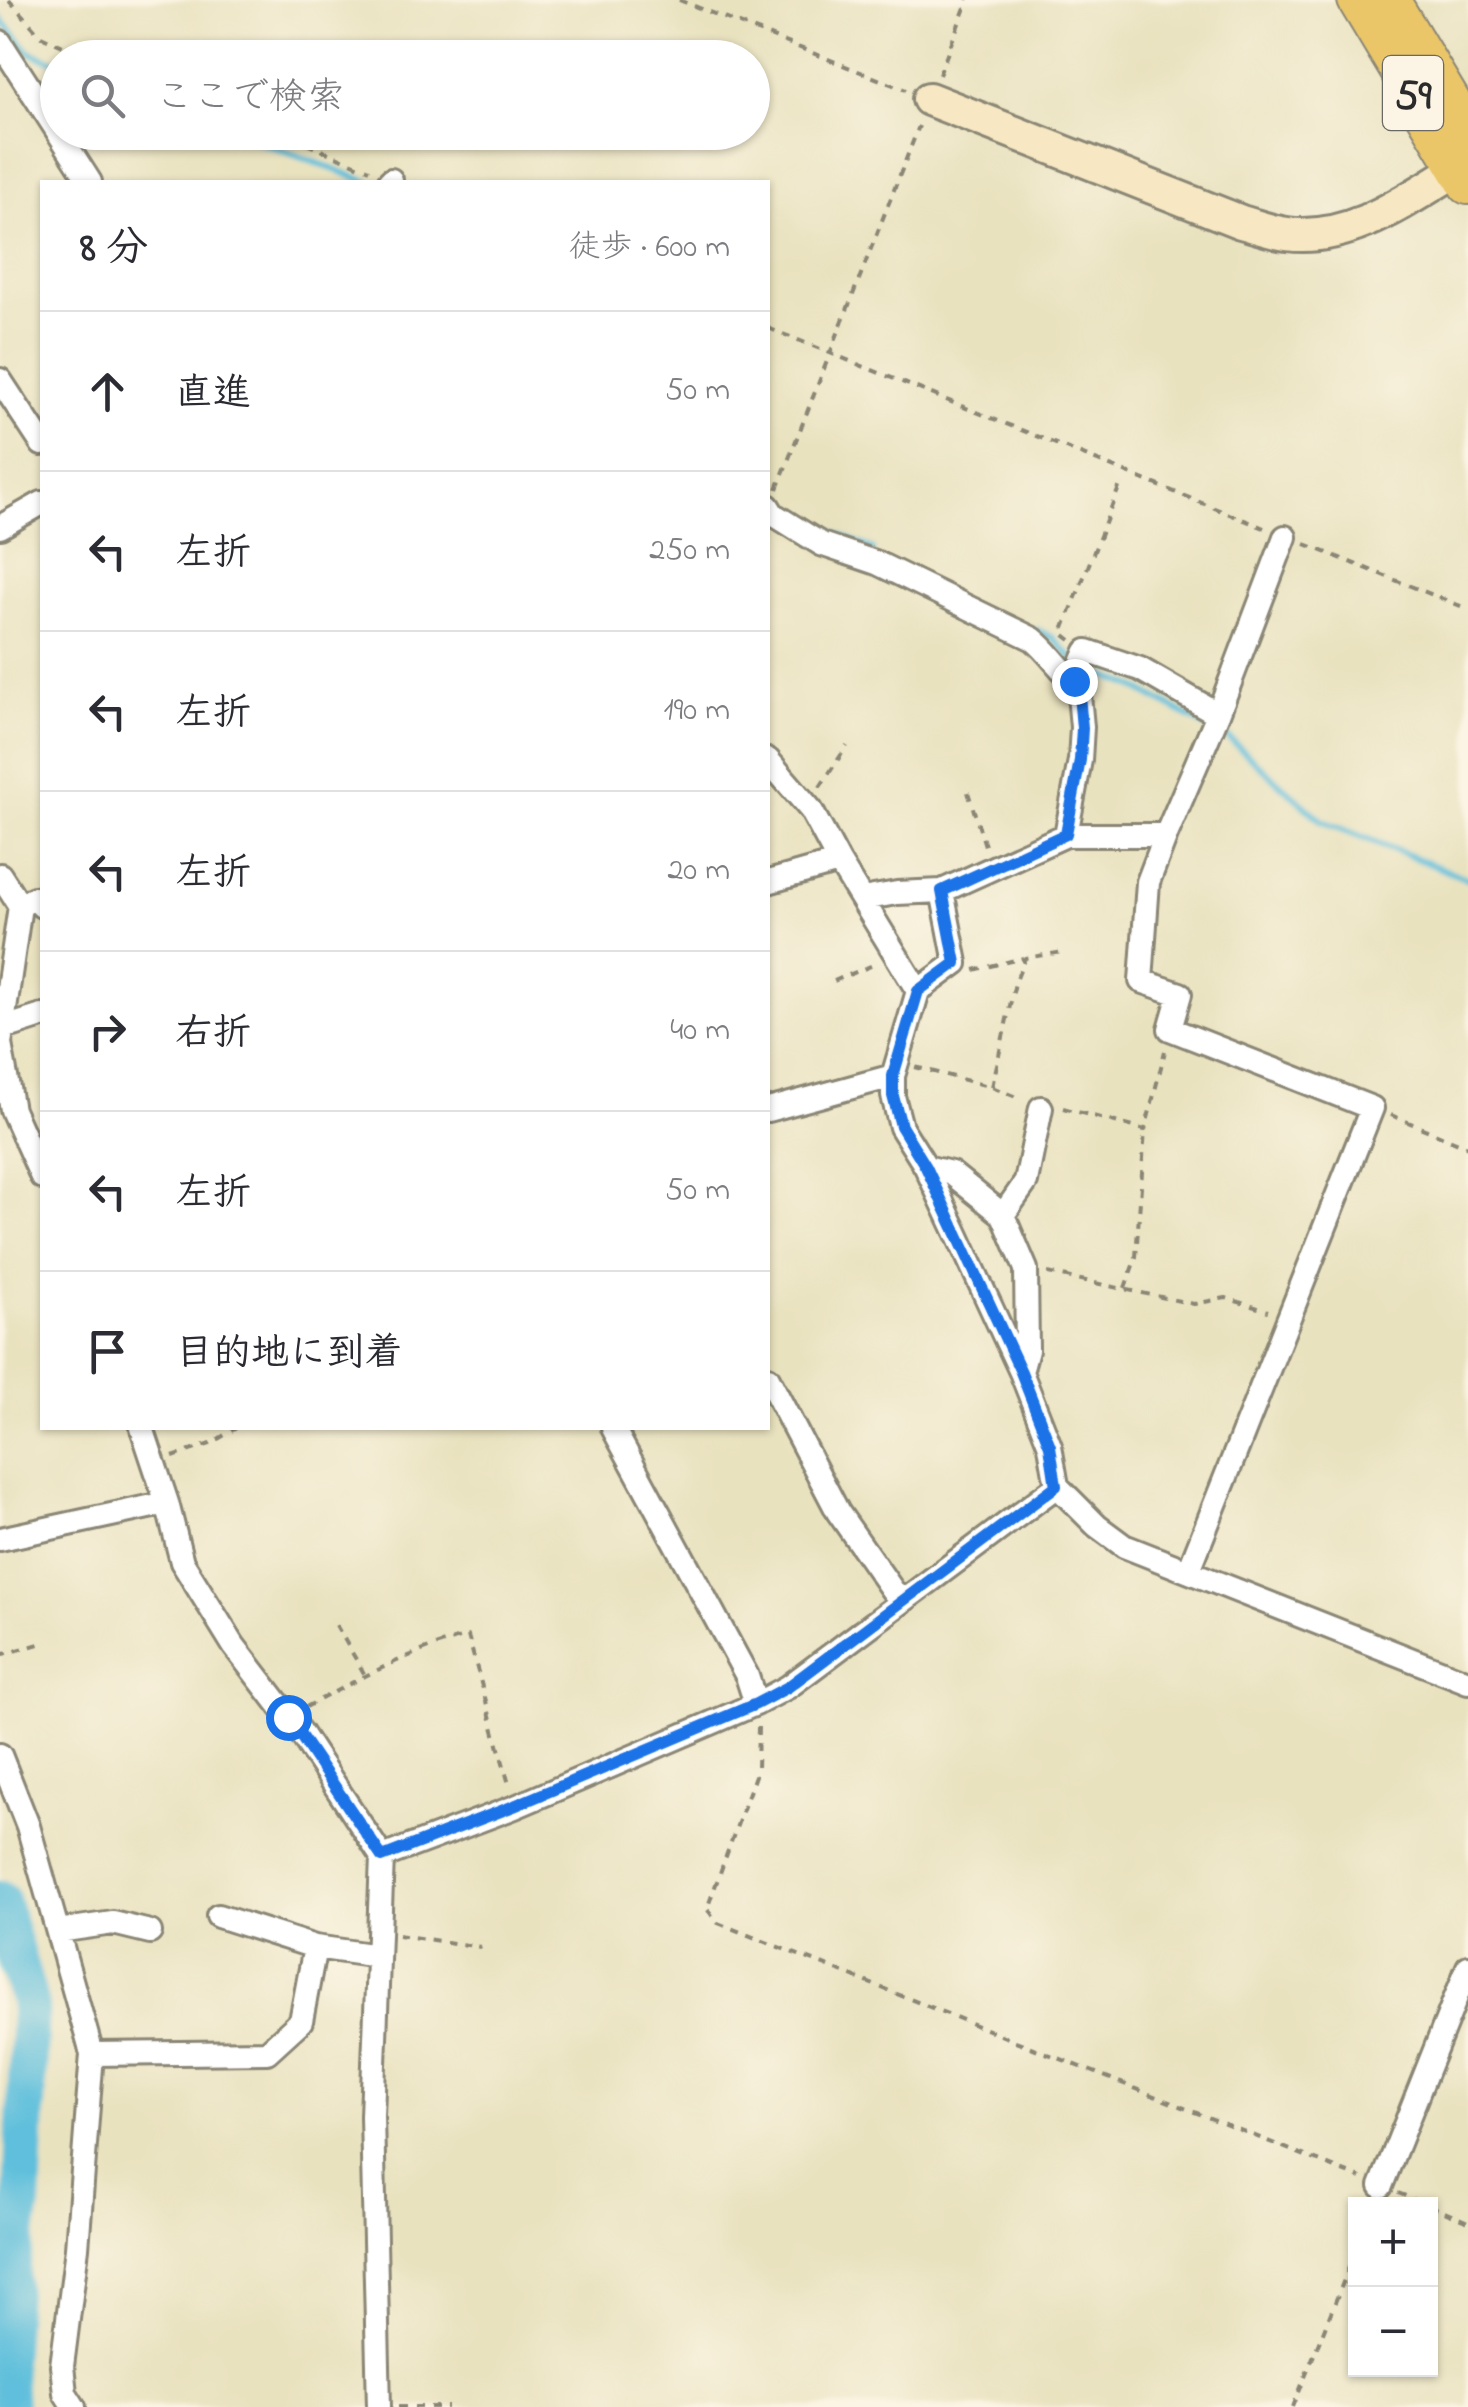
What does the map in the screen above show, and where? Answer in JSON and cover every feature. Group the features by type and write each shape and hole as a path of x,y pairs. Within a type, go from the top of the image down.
{"main road":[{"name":"59","path":"1358,0 1465,172"},
{"name":"59","path":"1390,0 1468,130"}],"street":[{"path":"0,42 40,104"},
{"path":"930,99 1241,222 1289,234 1312,234 1368,220 1465,172"},
{"path":"70,150 89,180"},
{"path":"0,380 40,441"},
{"path":"773,496 772,514 821,544 877,563 1033,639 1053,656 1062,672 1074,679 1078,684 1082,728 1066,834"},
{"path":"0,527 40,504"},
{"path":"1190,1570 1372,1108 1170,1029 1180,994 1141,981 1148,882 1218,715 1286,536"},
{"path":"1074,679 1087,652 1140,668 1218,715"},
{"path":"770,762 811,810 918,991"},
{"path":"862,899 942,891 1066,834 1166,835"},
{"path":"770,881 839,862"},
{"path":"0,875 31,906 0,1044 12,1110 40,1173"},
{"path":"942,891 956,963 918,991 893,1076 893,1096 901,1126 926,1167 1021,1372 1050,1446 1056,1486 1096,1526 1124,1546 1468,1682"},
{"path":"3,1026 40,1017"},
{"path":"770,1109 893,1076"},
{"path":"1003,1215 1026,1182 1041,1108"},
{"path":"926,1167 950,1172 1003,1215 1026,1270 1027,1350 1021,1372"},
{"path":"770,1382 838,1512 904,1600"},
{"path":"143,1430 182,1562 234,1646 288,1717 382,1857 372,2116 379,2407 370,2407"},
{"path":"614,1430 748,1676 756,1704"},
{"path":"382,1857 514,1806 788,1687 1056,1486"},
{"path":"0,1539 167,1502"},
{"path":"0,1756 28,1826 92,2054 77,2248 62,2366 65,2393 74,2407"},
{"path":"218,1916 314,1947 378,1956"},
{"path":"58,1931 114,1923 150,1932"},
{"path":"92,2054 267,2052 301,2020 314,1947"},
{"path":"1381,2186 1461,2004 1468,1968"}],"path":[{"path":"9,0 41,36 50,40"},
{"path":"679,0 930,99"},
{"path":"773,496 968,0"},
{"path":"319,150 385,178"},
{"path":"770,329 1468,610"},
{"path":"1087,652 1062,632 1120,485"},
{"path":"811,810 816,794 847,746"},
{"path":"968,792 992,868"},
{"path":"956,963 970,971 1062,952"},
{"path":"834,981 896,956"},
{"path":"992,1087 1016,983 1026,958"},
{"path":"1125,1288 1136,1257 1145,1130 1170,1029"},
{"path":"893,1076 911,1066 992,1087 1041,1108 1058,1107 1145,1130"},
{"path":"1372,1108 1468,1146"},
{"path":"1038,1272 1194,1304 1226,1298 1289,1318"},
{"path":"154,1464 210,1444 233,1430"},
{"path":"336,1625 365,1675"},
{"path":"288,1717 365,1675 437,1644 468,1636 514,1806"},
{"path":"0,1656 39,1644"},
{"path":"756,1704 757,1770 707,1909 718,1922 1408,2197"},
{"path":"379,1932 481,1946"},
{"path":"1438,2209 1468,2222"},
{"path":"1293,2407 1348,2270"},
{"path":"379,2407 448,2407"}],"waterway":[{"path":"0,18 29,52 40,56"},
{"path":"281,150 364,180"},
{"path":"773,498 813,523 873,550"},
{"path":"1037,630 1053,638 1088,669 1137,688 1207,727"},
{"path":"1218,732 1322,821 1468,879"},
{"path":"0,1900 30,2005 22,2203 12,2262 5,2362 8,2407"}],"route":[{"path":"288,1717 382,1857 514,1806 788,1687 1056,1486 1050,1446 1021,1372 926,1167 901,1126 893,1096 893,1076 918,991 956,963 942,891 1066,834 1082,728 1078,684 1074,681"}]}
